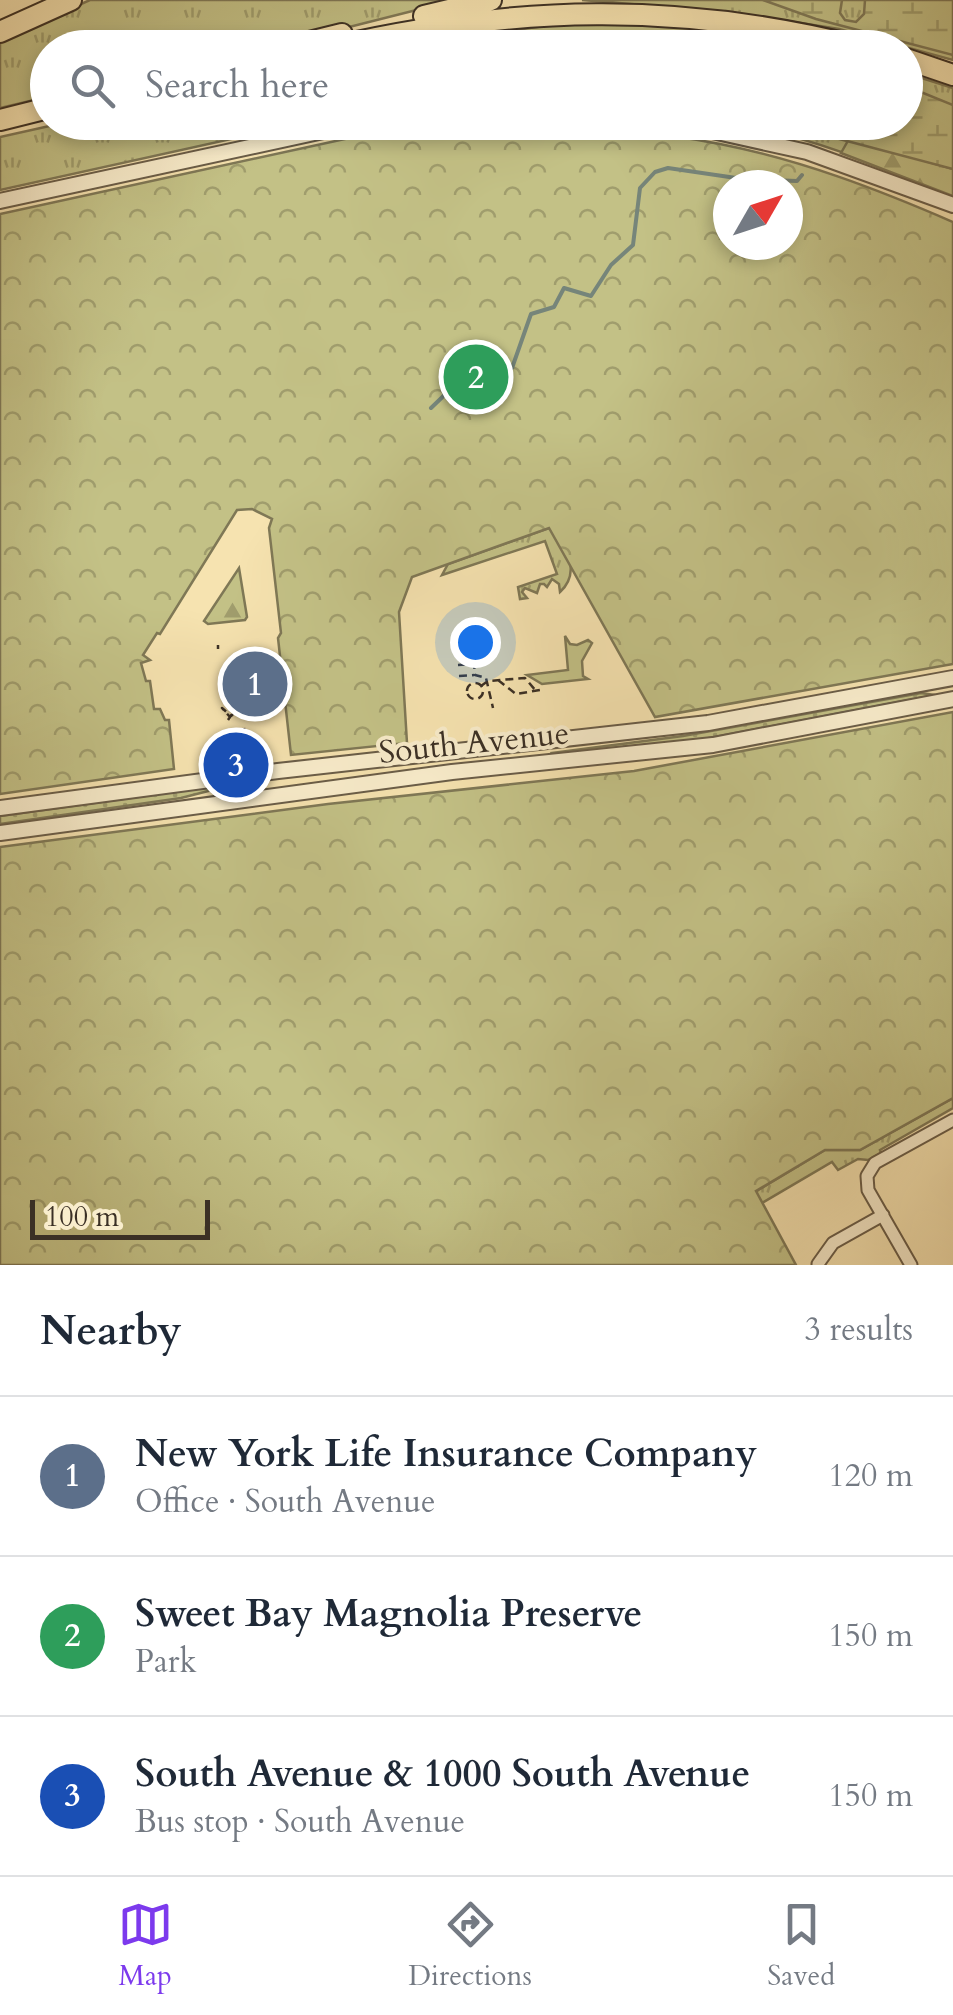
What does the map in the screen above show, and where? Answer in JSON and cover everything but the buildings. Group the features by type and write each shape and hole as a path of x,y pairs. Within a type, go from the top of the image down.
{"highway":[{"path":"0,32 71,0"},
{"path":"362,30 490,0"},
{"path":"426,30 480,20 575,12 710,19 783,30"},
{"path":"923,65 953,75"},
{"path":"0,120 30,112"}],"street":[{"path":"0,201 282,140"},
{"path":"753,140 807,152 953,205"},
{"name":"South Avenue","path":"0,808 278,770 708,723 953,678"},
{"name":"South Avenue","path":"0,833 452,772 713,745 953,699"},
{"path":"910,1265 868,1190 867,1176 875,1163 953,1120"},
{"path":"818,1264 833,1243 883,1216"}],"path":[{"path":"458,665 474,664 476,675"},
{"path":"459,676 482,676 488,681 493,708"},
{"path":"482,686 488,681 498,680 526,678 538,691 516,694 498,680"},
{"path":"224,700 242,716"},
{"path":"228,720 230,717 221,710 232,716 236,710"},
{"path":"244,728 248,762"}],"green space":[{"path":"90,0 456,0 337,30 30,30 30,101 0,108 0,40"},
{"path":"582,0 953,0 953,60 923,52 923,30 843,30 729,12"},
{"path":"763,0 842,0 840,13 845,20 856,22 864,14 865,0 953,0 953,55 923,47 923,30 858,30"},
{"path":"588,20 700,25 728,30 516,30"},
{"path":"923,78 953,88 953,196 804,140 923,140"},
{"path":"923,93 953,105 953,169 843,140 923,140"},
{"path":"30,130 30,140 227,140 0,190 0,137"},
{"path":"340,140 695,140 780,158 953,222 953,664 655,717 549,528 412,577 399,612 407,743 291,755 269,528 272,519 252,509 237,510 143,655 150,660 141,663 146,681 150,681 154,709 160,709 165,720 169,720 174,769 0,794 0,214"},
{"path":"848,140 852,140 953,169 953,196 841,153"},
{"path":"549,528 563,534 569,557 571,572 560,592 559,584 552,579 547,587 540,584 537,593 525,588 522,592 527,598 520,599 518,587 557,574 545,541 442,575 448,564"},
{"path":"239,568 247,617 208,624 204,621"},
{"path":"565,636 570,644 588,640 592,643 582,661 583,676 588,679 542,684 527,675 568,670"},
{"path":"921,693 935,695 683,743 554,756 552,753 683,736"},
{"path":"953,712 953,1098 860,1150 825,1150 756,1191 796,1265 0,1265 0,847 328,804 634,771"},
{"path":"224,785 181,798 0,824 0,816"},
{"path":"953,1098 953,1108 868,1160 858,1159 838,1170 832,1162 762,1203 755,1192 825,1150 860,1150"}],"waterway":[{"path":"431,408 459,381 512,368 531,314 554,307 564,288 591,296 611,265 633,245 640,188 655,172 668,168 713,175"}],"place":[{"name":"Sweet Bay Magnolia Preserve","path":"476,377"},
{"name":"New York Life Insurance Company","path":"255,684"},
{"name":"South Avenue & 1000 South Avenue","path":"236,765"}]}
